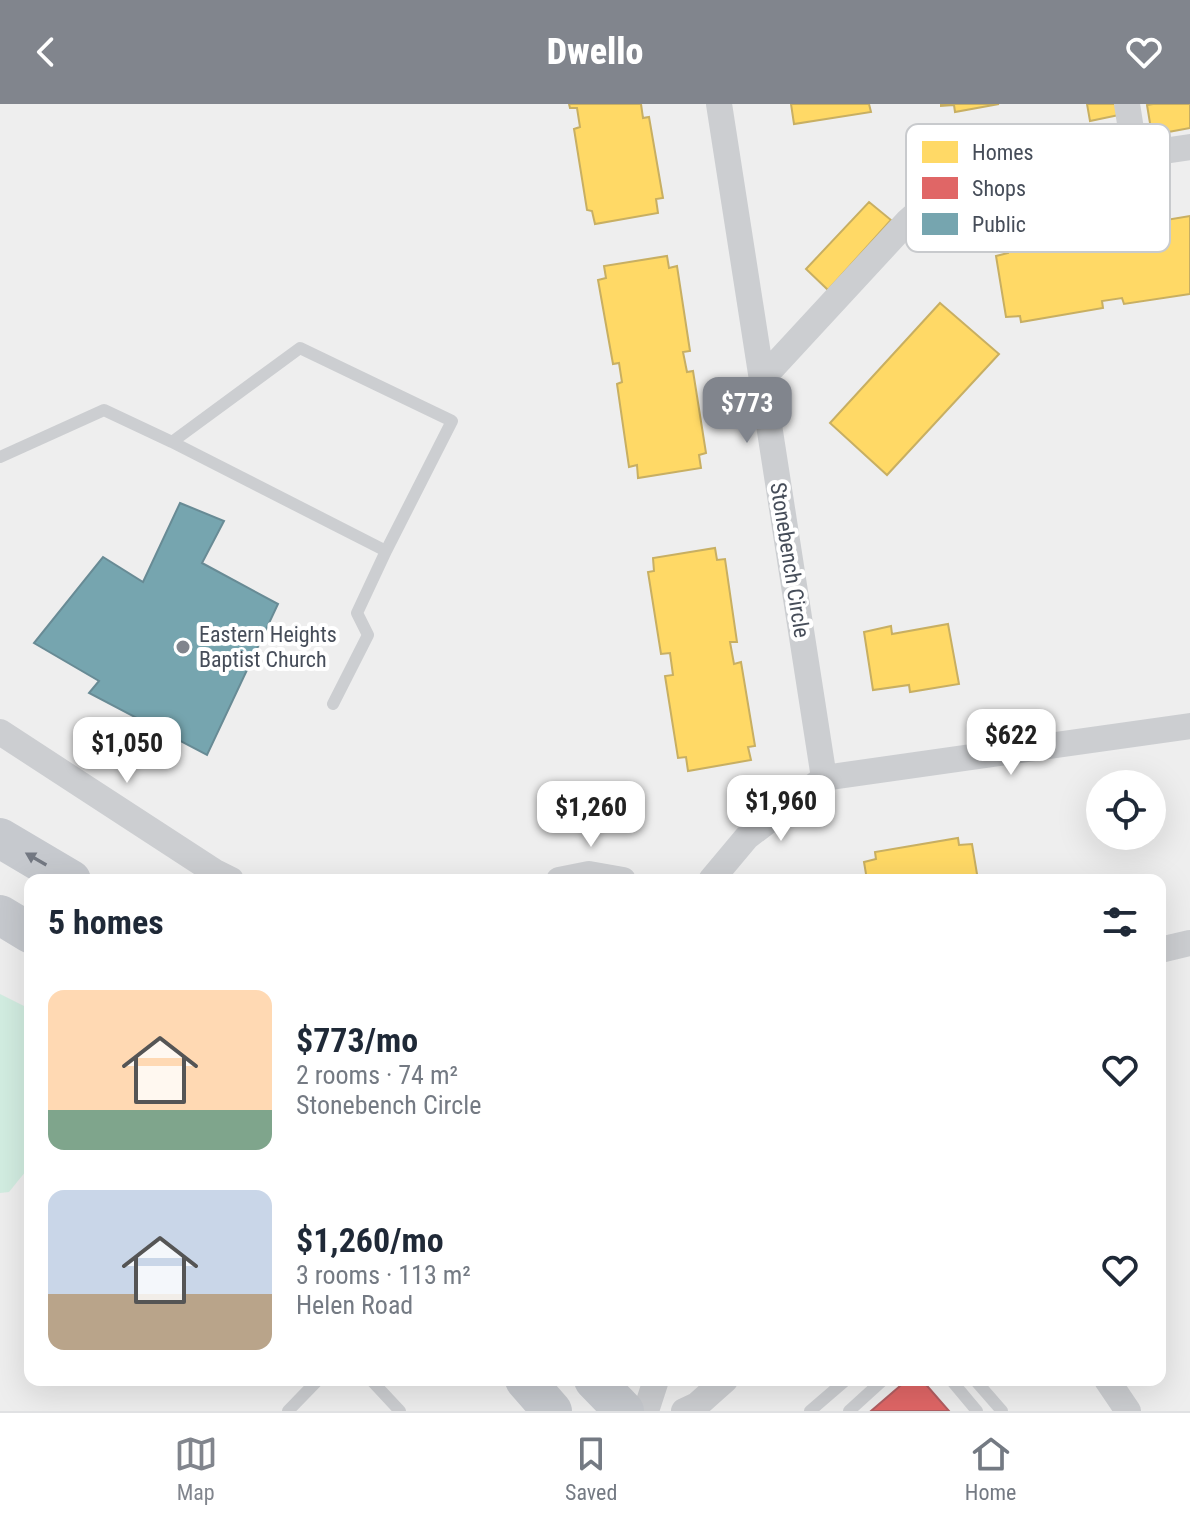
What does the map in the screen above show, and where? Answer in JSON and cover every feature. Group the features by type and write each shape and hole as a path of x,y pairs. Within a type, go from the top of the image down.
{"main road":[{"path":"0,838 61,874"},
{"path":"0,915 24,929"},
{"path":"530,1386 552,1411"},
{"path":"600,1386 624,1411"}],"street":[{"name":"Stonebench Circle","path":"719,104 824,778"},
{"path":"1127,104 1130,124"},
{"path":"1170,150 1190,147"},
{"path":"762,379 906,223"},
{"path":"716,874 747,837 824,778 1190,726"},
{"path":"0,732 219,874"},
{"path":"1166,949 1190,943"},
{"path":"646,1411 654,1386"},
{"path":"684,1411 697,1405 718,1386"},
{"path":"1111,1386 1128,1411"}],"lane":[{"path":"172,442 300,348 452,421 357,613 368,635 333,704"},
{"path":"0,457 104,410 386,551"},
{"path":"288,1411 312,1386"},
{"path":"377,1386 400,1411"},
{"path":"810,1411 839,1386"},
{"path":"849,1411 876,1386"},
{"path":"956,1386 977,1411"},
{"path":"980,1386 1002,1411"}],"green space":[{"path":"0,994 24,1006 24,1173 9,1192 0,1193"}],"building: Homes":[{"path":"569,104 641,104 643,118 649,117 663,198 656,199 658,213 595,224 592,211 587,210 574,129 580,127 577,108 570,108"},
{"path":"791,104 869,104 871,112 794,124"},
{"path":"941,104 999,104 955,112 954,105"},
{"path":"1087,104 1117,104 1119,115 1090,121"},
{"path":"1190,104 1190,128 1170,132 1170,124 1150,124 1147,105"},
{"path":"869,202 891,220 828,290 806,269"},
{"path":"1190,216 1190,294 1124,304 1122,298 1102,301 1103,308 1021,322 1020,316 1006,317 996,256 1008,252 1170,252 1170,219"},
{"path":"667,256 669,268 677,266 690,351 683,352 687,372 693,371 706,453 699,455 701,468 638,478 637,465 629,467 617,384 622,382 619,363 613,364 598,280 606,278 604,266"},
{"path":"940,303 999,354 887,475 830,423"},
{"path":"715,548 717,560 725,559 737,642 730,642 734,664 741,662 755,746 748,747 751,760 688,771 686,757 678,758 665,676 673,675 670,653 661,654 648,572 654,571 653,558"},
{"path":"948,624 959,684 910,692 909,685 873,690 864,632 891,626 892,634"},
{"path":"958,838 959,845 972,844 977,874 866,874 864,862 876,859 875,852"}],"building: Shops":[{"path":"900,1386 927,1386 949,1411 871,1411"}],"building: Public":[{"path":"180,503 224,521 202,563 278,604 207,755 89,693 99,681 34,643 103,557 143,582"}],"place":[{"name":"Eastern Heights Baptist Church","path":"183,647"}]}
